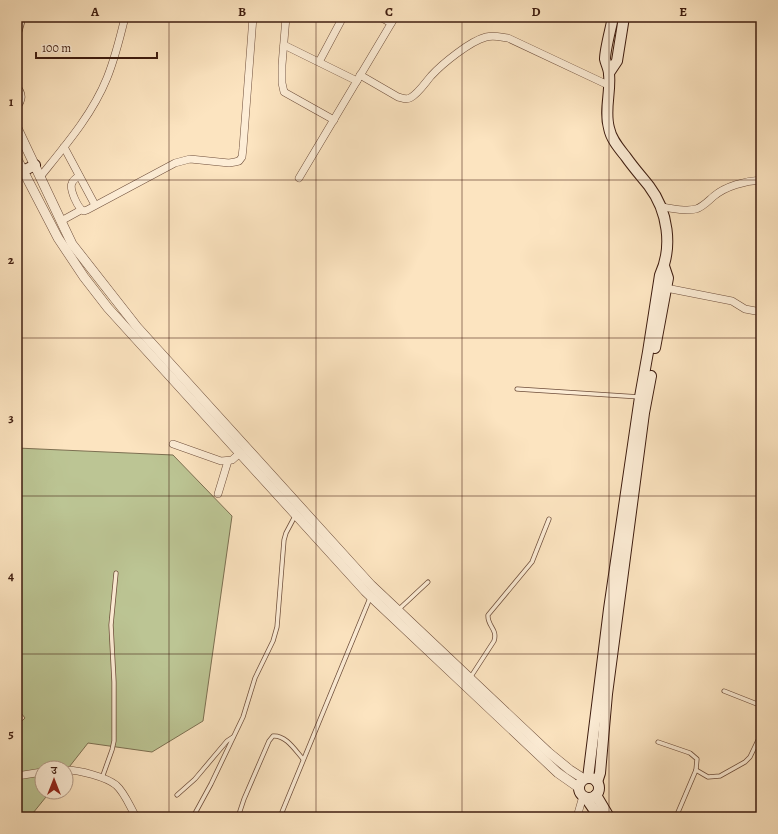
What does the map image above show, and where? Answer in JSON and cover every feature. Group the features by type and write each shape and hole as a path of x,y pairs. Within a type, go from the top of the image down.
{"main road":[{"path":"599,817 588,788 609,609 640,397 660,275 664,266 667,244 664,213 649,186 633,167 611,136 608,128 606,113 609,73 605,60 613,17"},
{"path":"609,73 617,61 624,17"},
{"path":"23,171 35,165"},
{"path":"588,788 600,773 607,694 644,413 668,278 664,266"},
{"path":"588,788 609,817"}],"street":[{"path":"40,176 87,115 106,80 118,46 125,17"},
{"path":"61,222 81,210 87,210 95,206 175,162 190,159 229,163 239,161 242,157 253,17"},
{"path":"286,17 282,83 284,92 334,120"},
{"path":"319,62 343,17"},
{"path":"299,178 393,20 380,17"},
{"path":"284,45 319,62 405,99 415,95 450,59 476,41 486,37 496,36 508,38 608,85"},
{"path":"17,128 72,244 137,328 371,585 395,614 558,773 588,788"},
{"path":"64,146 95,206"},
{"path":"17,159 55,233 84,277 108,308 371,596 395,614 470,679 548,752 578,776 588,788"},
{"path":"79,176 72,182 71,186 81,210"},
{"path":"661,208 687,210 696,209 727,189 743,183 761,180"},
{"path":"666,288 732,301 745,308 761,312"},
{"path":"173,444 215,460 228,461 240,453"},
{"path":"218,494 228,461"},
{"path":"74,771 110,781 116,786 136,817"},
{"path":"17,776 34,773"},
{"path":"577,817 588,788"}],"lane":[{"path":"17,41 24,17"},
{"path":"17,85 22,90 23,96 17,109"},
{"path":"517,389 640,397"},
{"path":"193,817 211,784 233,737 245,710 254,678 275,635 284,540 286,533 296,515"},
{"path":"470,679 494,642 496,636 495,631 488,619 488,615 532,562 549,519"},
{"path":"102,778 114,741 114,682 111,625 116,573"},
{"path":"395,614 428,582"},
{"path":"280,817 371,596"},
{"path":"724,691 757,704 760,707 761,715"},
{"path":"696,770 708,777 720,776 745,762 750,757 761,734"},
{"path":"238,817 244,799 269,741 274,736 284,738 303,759"},
{"path":"177,795 195,779 227,741 233,737"},
{"path":"658,742 690,753 697,759 696,770 676,817"}],"green space":[{"path":"17,448 173,455 232,516 203,721 152,752 88,743 74,761 34,760 34,800 44,800 33,813 36,817 17,817 17,726 25,718 17,708"}]}
